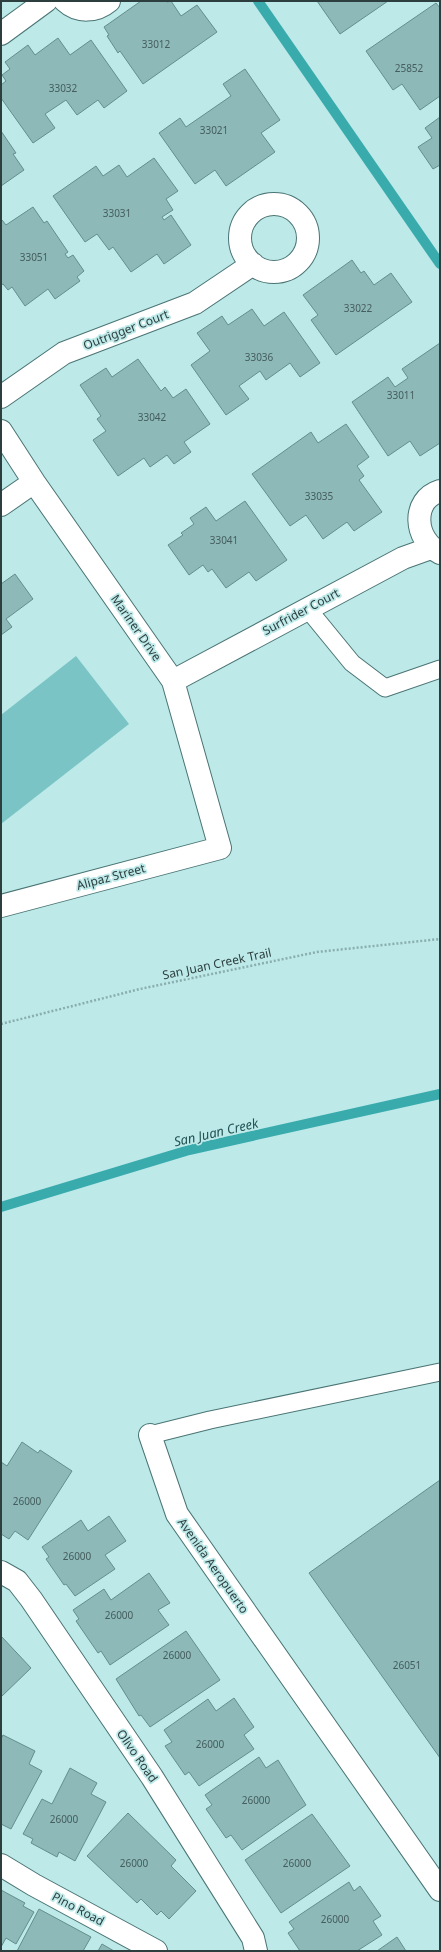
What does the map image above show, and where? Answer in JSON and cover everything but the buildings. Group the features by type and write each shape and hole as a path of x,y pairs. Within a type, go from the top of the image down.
{"street":[{"path":"1,34 46,1"},
{"path":"65,1 77,9 91,10 103,6 109,1"},
{"name":"Outrigger Court","path":"1,397 64,353 195,303 253,264"},
{"name":"Mariner Drive","path":"1,431 34,482 173,681 220,848"},
{"path":"1,505 34,482"},
{"name":"Surfrider Court","path":"436,551 423,538 419,525 420,512 426,500 440,491"},
{"name":"Surfrider Court","path":"173,681 403,558 436,551"},
{"name":"Alipaz Street","path":"1,906 220,848"},
{"name":"Avenida Aeropuerto","path":"150,1435 177,1514 440,1890"},
{"name":"Olivo Road","path":"2,1572 17,1582 31,1599 152,1776 253,1938 256,1951"},
{"name":"Pino Road","path":"1,1865 34,1885 156,1951"}],"lane":[{"path":"308,608 352,663 385,688 440,669"},
{"name":"Avenida Aeropuerto","path":"150,1435 217,1419 440,1372"}],"path":[{"name":"San Juan Creek Trail","path":"1,1024 140,989 317,952 440,940"}],"shaded area":[{"path":"76,656 129,724 1,824 1,715"}],"waterway":[{"path":"258,1 440,264"},
{"name":"San Juan Creek","path":"1,1207 189,1150 440,1094"}]}
